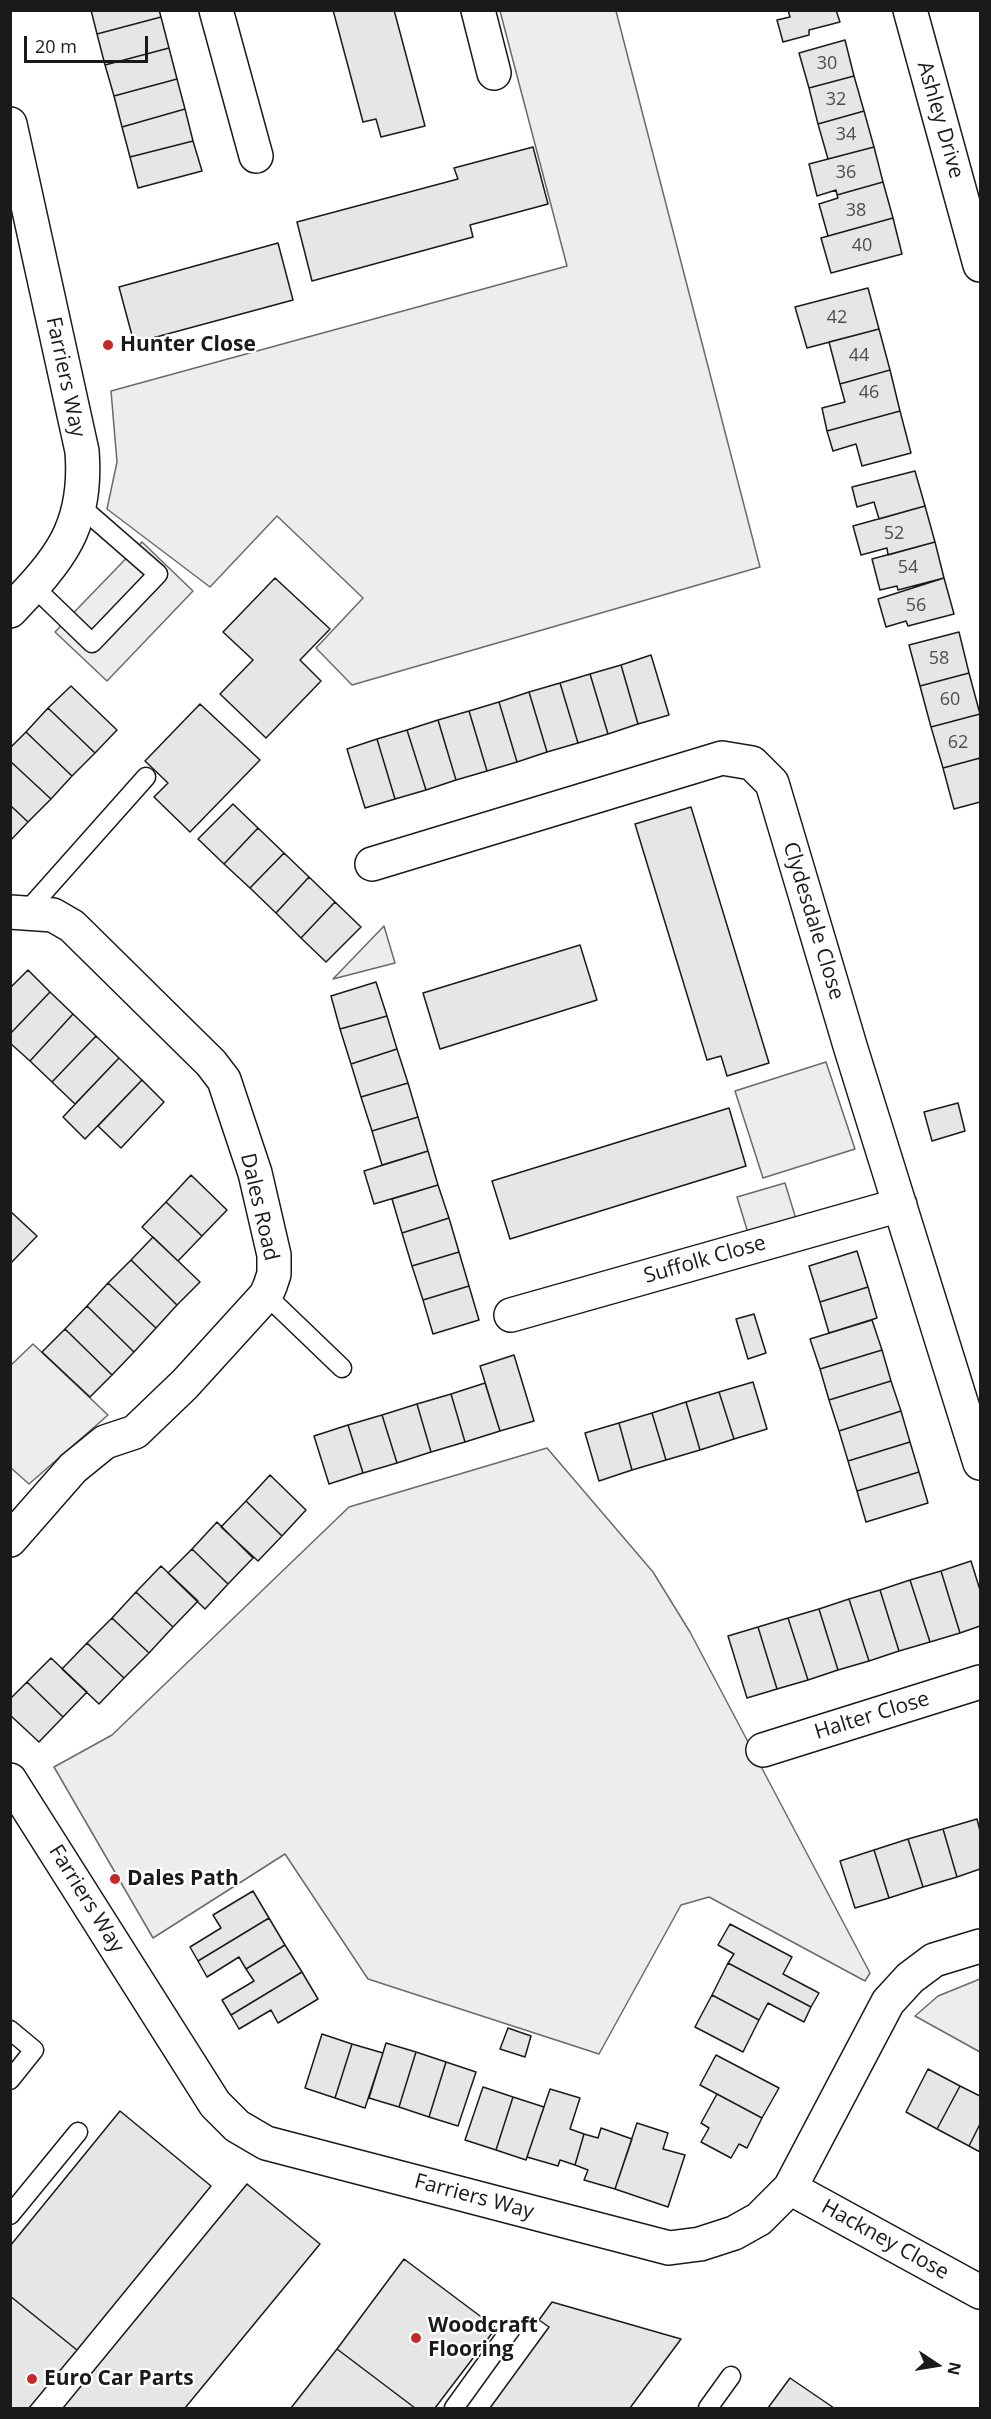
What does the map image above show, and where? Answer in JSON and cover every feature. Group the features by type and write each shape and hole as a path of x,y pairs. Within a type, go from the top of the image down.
{"street":[{"path":"216,10 256,156"},
{"path":"478,10 494,73"},
{"name":"Ashley Drive","path":"910,10 981,265"},
{"name":"Farriers Way","path":"10,124 20,217 82,451 84,480 80,506 71,533 58,556 34,587 10,611"},
{"name":"Clydesdale Close","path":"372,864 722,758 752,763 772,783 981,1463"},
{"name":"Dales Road","path":"10,1540 73,1468 105,1442 135,1432 186,1384 266,1295 274,1274 274,1255 255,1173 224,1080 211,1063 72,926 53,915 18,912"},
{"name":"Suffolk Close","path":"510,1315 900,1205"},
{"name":"Halter Close","path":"763,1750 981,1682"},
{"name":"Farriers Way","path":"10,1779 215,2104 237,2126 266,2143 669,2248 700,2244 734,2234 759,2219 790,2188 888,2002 910,1978 934,1960 981,1946"},
{"name":"Hackney Close","path":"790,2188 981,2292"}],"lane":[{"path":"34,587 92,643 158,574 80,506"},
{"path":"18,912 146,777"},
{"path":"266,1295 342,1368"},
{"path":"10,2030 34,2050 10,2080"},
{"path":"10,2215 78,2132"},
{"path":"453,2409 511,2329"},
{"path":"708,2409 731,2376"}],"shaded area":[{"path":"500,11 616,11 760,567 352,685 316,648 363,598 277,516 210,587 107,509 117,462 111,391 567,266"},
{"path":"142,542 193,591 107,681 55,632"},
{"path":"384,926 395,963 333,979"},
{"path":"826,1062 855,1149 763,1178 735,1091"},
{"path":"785,1183 796,1219 748,1233 737,1197"},
{"path":"33,1344 108,1415 29,1484 11,1468 10,1366"},
{"path":"547,1448 653,1572 690,1632 870,1973 865,1981 709,1897 681,1905 599,2054 368,1979 285,1854 153,1938 54,1767 112,1735 349,1507"},
{"path":"980,1979 980,2052 915,2016 938,1996"}],"building":[{"path":"91,10 159,10 161,17 97,34"},
{"path":"333,10 394,10 425,126 381,137 376,119 363,122"},
{"path":"788,10 836,10 840,22 809,30 809,35 783,42 777,20 790,17"},
{"path":"161,17 169,48 105,65 97,34"},
{"path":"845,40 854,76 809,88 799,53"},
{"path":"169,48 177,79 114,96 105,65"},
{"path":"854,76 864,111 818,124 809,88"},
{"path":"177,79 185,109 122,127 114,96"},
{"path":"185,109 193,141 130,157 122,127"},
{"path":"864,111 874,147 828,159 818,124"},
{"path":"193,141 202,171 138,188 130,157"},
{"path":"533,147 548,204 470,225 473,237 312,281 297,222 458,179 454,168"},
{"path":"874,147 883,182 837,195 836,190 817,196 809,164"},
{"path":"883,182 893,218 828,236 819,204 838,198 837,195"},
{"path":"893,218 902,254 831,273 821,238"},
{"path":"278,243 293,300 134,343 119,287"},
{"path":"868,288 879,329 807,348 795,307"},
{"path":"879,329 890,370 840,384 829,342"},
{"path":"890,370 900,411 827,431 822,408 845,402 840,384"},
{"path":"900,411 911,453 862,466 856,444 833,451 827,431"},
{"path":"915,471 925,506 879,519 874,502 857,507 852,487"},
{"path":"925,506 935,542 888,555 887,548 861,555 853,526"},
{"path":"935,542 944,578 898,590 897,586 880,590 872,559"},
{"path":"275,578 330,629 300,660 321,681 266,738 220,694 253,660 223,632"},
{"path":"944,578 954,614 908,626 906,621 886,627 878,599"},
{"path":"959,632 969,673 920,686 909,645"},
{"path":"651,655 669,715 638,724 621,665"},
{"path":"621,665 638,724 608,734 590,674"},
{"path":"969,673 980,714 931,727 920,686"},
{"path":"590,674 608,734 578,743 560,683"},
{"path":"560,683 578,743 547,752 529,692"},
{"path":"71,686 117,730 95,753 48,708"},
{"path":"529,692 547,752 517,762 499,702"},
{"path":"499,702 517,762 487,771 469,711"},
{"path":"200,704 260,760 190,832 154,797 168,783 145,761"},
{"path":"48,708 95,753 72,776 26,732"},
{"path":"469,711 487,771 456,780 438,720"},
{"path":"980,714 980,758 943,768 931,727"},
{"path":"438,720 456,780 426,790 407,730"},
{"path":"407,730 426,790 395,799 377,739"},
{"path":"26,732 72,776 51,799 10,761 10,748"},
{"path":"377,739 395,799 365,808 347,749"},
{"path":"980,758 980,802 954,809 943,768"},
{"path":"10,761 51,799 28,822 10,805"},
{"path":"233,804 258,828 224,864 198,839"},
{"path":"10,805 28,822 10,841"},
{"path":"691,807 769,1063 727,1076 721,1056 707,1060 635,824"},
{"path":"258,828 284,853 250,888 224,864"},
{"path":"284,853 309,877 276,913 250,888"},
{"path":"309,877 335,902 301,938 276,913"},
{"path":"335,902 361,927 326,962 301,938"},
{"path":"580,945 597,1000 440,1049 423,993"},
{"path":"28,970 50,992 10,1034 10,988"},
{"path":"376,982 387,1016 340,1029 331,996"},
{"path":"50,992 73,1014 30,1061 10,1043 10,1034"},
{"path":"73,1014 96,1036 52,1082 30,1061"},
{"path":"387,1016 397,1049 351,1064 340,1029"},
{"path":"96,1036 119,1058 75,1104 52,1082"},
{"path":"397,1049 408,1083 361,1097 351,1064"},
{"path":"119,1058 142,1080 85,1139 63,1117"},
{"path":"142,1080 164,1102 121,1148 98,1126"},
{"path":"408,1083 418,1117 372,1131 361,1097"},
{"path":"958,1103 965,1131 932,1141 924,1112"},
{"path":"729,1108 746,1166 510,1239 492,1181"},
{"path":"418,1117 428,1151 382,1165 372,1131"},
{"path":"428,1151 438,1185 374,1204 364,1171"},
{"path":"191,1175 227,1210 202,1236 166,1202"},
{"path":"438,1185 449,1218 402,1233 392,1199"},
{"path":"166,1202 202,1236 178,1261 142,1227"},
{"path":"10,1211 37,1236 10,1264"},
{"path":"449,1218 459,1252 412,1266 402,1233"},
{"path":"153,1237 200,1282 177,1305 131,1260"},
{"path":"857,1251 868,1287 820,1302 809,1266"},
{"path":"459,1252 469,1286 423,1300 412,1266"},
{"path":"131,1260 177,1305 156,1328 108,1283"},
{"path":"108,1283 156,1328 134,1352 87,1306"},
{"path":"469,1286 479,1320 433,1334 423,1300"},
{"path":"868,1287 877,1318 829,1333 820,1302"},
{"path":"87,1306 134,1352 112,1375 65,1329"},
{"path":"754,1314 766,1353 748,1359 736,1319"},
{"path":"872,1320 882,1350 820,1369 810,1339"},
{"path":"65,1329 112,1375 90,1397 42,1352"},
{"path":"882,1350 891,1381 829,1400 820,1369"},
{"path":"514,1355 534,1421 500,1431 480,1366"},
{"path":"891,1381 901,1411 839,1431 829,1400"},
{"path":"753,1382 767,1429 734,1439 719,1392"},
{"path":"485,1383 500,1431 465,1442 451,1394"},
{"path":"719,1392 734,1439 700,1450 686,1402"},
{"path":"451,1394 465,1442 431,1452 417,1404"},
{"path":"686,1402 700,1450 666,1460 652,1413"},
{"path":"417,1404 431,1452 397,1463 382,1415"},
{"path":"901,1411 910,1442 848,1461 839,1431"},
{"path":"652,1413 666,1460 632,1470 619,1423"},
{"path":"382,1415 397,1463 363,1473 348,1425"},
{"path":"619,1423 632,1470 599,1481 585,1433"},
{"path":"348,1425 363,1473 329,1484 314,1436"},
{"path":"910,1442 919,1472 857,1491 848,1461"},
{"path":"919,1472 928,1503 866,1522 857,1491"},
{"path":"270,1475 306,1510 282,1536 246,1501"},
{"path":"246,1501 282,1536 258,1561 221,1527"},
{"path":"217,1522 253,1558 228,1584 192,1549"},
{"path":"192,1549 228,1584 205,1609 168,1573"},
{"path":"971,1561 980,1590 980,1626 960,1633 941,1571"},
{"path":"161,1566 198,1601 173,1627 136,1592"},
{"path":"941,1571 960,1633 930,1642 910,1580"},
{"path":"910,1580 930,1642 899,1651 880,1590"},
{"path":"880,1590 899,1651 869,1661 849,1599"},
{"path":"136,1592 173,1627 149,1653 112,1618"},
{"path":"849,1599 869,1661 838,1670 819,1609"},
{"path":"819,1609 838,1670 808,1680 788,1618"},
{"path":"112,1618 149,1653 124,1678 87,1643"},
{"path":"788,1618 808,1680 777,1689 758,1627"},
{"path":"758,1627 777,1689 747,1698 728,1636"},
{"path":"87,1643 124,1678 99,1704 62,1669"},
{"path":"51,1658 87,1692 63,1717 27,1682"},
{"path":"27,1682 63,1717 39,1742 10,1715 10,1699"},
{"path":"977,1819 980,1831 980,1869 957,1877 943,1829"},
{"path":"943,1829 957,1877 923,1887 908,1839"},
{"path":"908,1839 923,1887 889,1898 874,1850"},
{"path":"874,1850 889,1898 855,1908 840,1861"},
{"path":"253,1891 269,1918 198,1961 190,1947 221,1928 213,1915"},
{"path":"269,1918 285,1945 246,1969 239,1957 207,1977 198,1961"},
{"path":"730,1924 792,1957 783,1974 819,1993 811,2007 728,1963 734,1954 718,1945"},
{"path":"285,1945 302,1972 231,2015 222,2000 254,1981 246,1969"},
{"path":"728,1963 811,2007 804,2022 768,2003 759,2020 712,1995"},
{"path":"302,1972 318,1999 278,2023 271,2010 239,2029 231,2015"},
{"path":"712,1995 759,2020 743,2052 695,2027"},
{"path":"508,2028 531,2036 525,2057 500,2049"},
{"path":"322,2034 352,2044 335,2098 305,2088"},
{"path":"386,2043 416,2052 399,2107 369,2098"},
{"path":"352,2044 383,2053 365,2108 335,2098"},
{"path":"416,2052 446,2062 429,2117 399,2107"},
{"path":"716,2055 779,2088 762,2118 700,2085"},
{"path":"446,2062 476,2072 458,2126 429,2117"},
{"path":"928,2069 960,2086 937,2129 906,2112"},
{"path":"960,2086 980,2096 980,2124 969,2146 937,2129"},
{"path":"483,2087 513,2097 496,2150 465,2140"},
{"path":"550,2089 580,2098 570,2129 584,2134 575,2165 560,2160 558,2166 527,2157"},
{"path":"717,2094 762,2118 747,2148 739,2144 731,2158 701,2142 709,2128 701,2123"},
{"path":"513,2097 544,2107 526,2160 496,2150"},
{"path":"120,2111 211,2186 77,2350 10,2296 10,2246"},
{"path":"637,2123 668,2133 663,2149 685,2155 668,2207 615,2189"},
{"path":"980,2124 980,2152 969,2146"},
{"path":"601,2128 632,2139 615,2189 584,2180 588,2170 575,2165 584,2134 598,2138"},
{"path":"247,2184 320,2244 185,2408 63,2408"},
{"name":"Woodcraft Flooring","path":"404,2259 496,2328 435,2408 415,2408 337,2349"},
{"name":"Euro Car Parts","path":"10,2296 77,2350 29,2408 10,2408"},
{"path":"552,2302 681,2339 630,2408 490,2408 549,2327 539,2320"},
{"path":"337,2349 415,2408 291,2408"},
{"path":"790,2378 834,2408 768,2408"}],"place":[{"name":"Hunter Close","path":"108,345"},
{"name":"Dales Path","path":"115,1879"},
{"name":"Woodcraft Flooring","path":"416,2338"},
{"name":"Euro Car Parts","path":"32,2379"}]}
